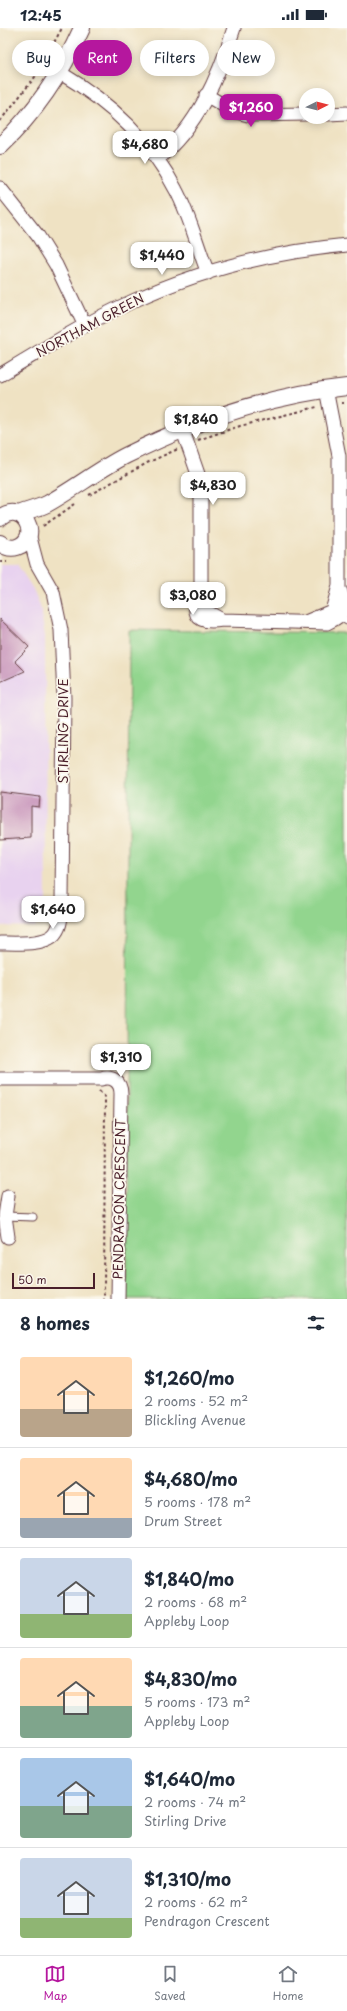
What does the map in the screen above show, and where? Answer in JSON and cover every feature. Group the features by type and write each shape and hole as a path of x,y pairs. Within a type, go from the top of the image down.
{"street":[{"path":"65,61 82,28"},
{"path":"157,159 186,130 218,71 234,28"},
{"path":"0,146 37,106 56,76"},
{"path":"65,76 111,108 137,133 157,159 176,190 192,227 208,273"},
{"path":"206,95 233,111 248,115 299,114"},
{"path":"335,114 347,113"},
{"path":"0,188 38,236 56,264 85,326"},
{"name":"NORTHAM GREEN","path":"0,375 85,326 133,301 208,273 283,254 347,245"},
{"path":"11,515 46,504 124,457 185,438 250,406 295,394 347,387"},
{"path":"185,438 199,477 201,492 199,588 201,613 222,620 327,622 339,617 342,614 344,606 339,586 339,456 326,389"},
{"path":"8,548 15,548 24,543 33,530 46,504"},
{"path":"0,506 11,515 27,520 33,530"},
{"name":"STIRLING DRIVE","path":"0,943 27,943 48,938 57,932 60,923 62,902 64,698 62,642 58,610 53,592 38,564 33,530"},
{"name":"STIRLING DRIVE","path":"8,548 38,564"},
{"path":"0,1079 99,1085"},
{"name":"PENDRAGON CRESCENT","path":"99,1085 113,1088 120,1100 118,1299"},
{"path":"8,1196 2,1216 8,1237"}],"lane":[{"path":"2,1216 33,1217"}],"path":[{"path":"0,121 18,101 35,77 62,28"},
{"path":"83,499 185,438 330,405 347,403"},
{"path":"33,530 78,502"},
{"path":"0,562 9,562 8,548"},
{"path":"99,1085 105,1097 104,1299"}],"shaded area":[{"path":"0,564 17,564 33,589 40,606 45,637 46,915 35,927 0,926"}],"green space":[{"path":"129,630 347,633 347,1299 126,1299"}],"building":[{"path":"0,619 29,647 15,661 25,671 0,682"},
{"path":"0,792 40,797 39,807 31,806 31,838 0,840"}]}
